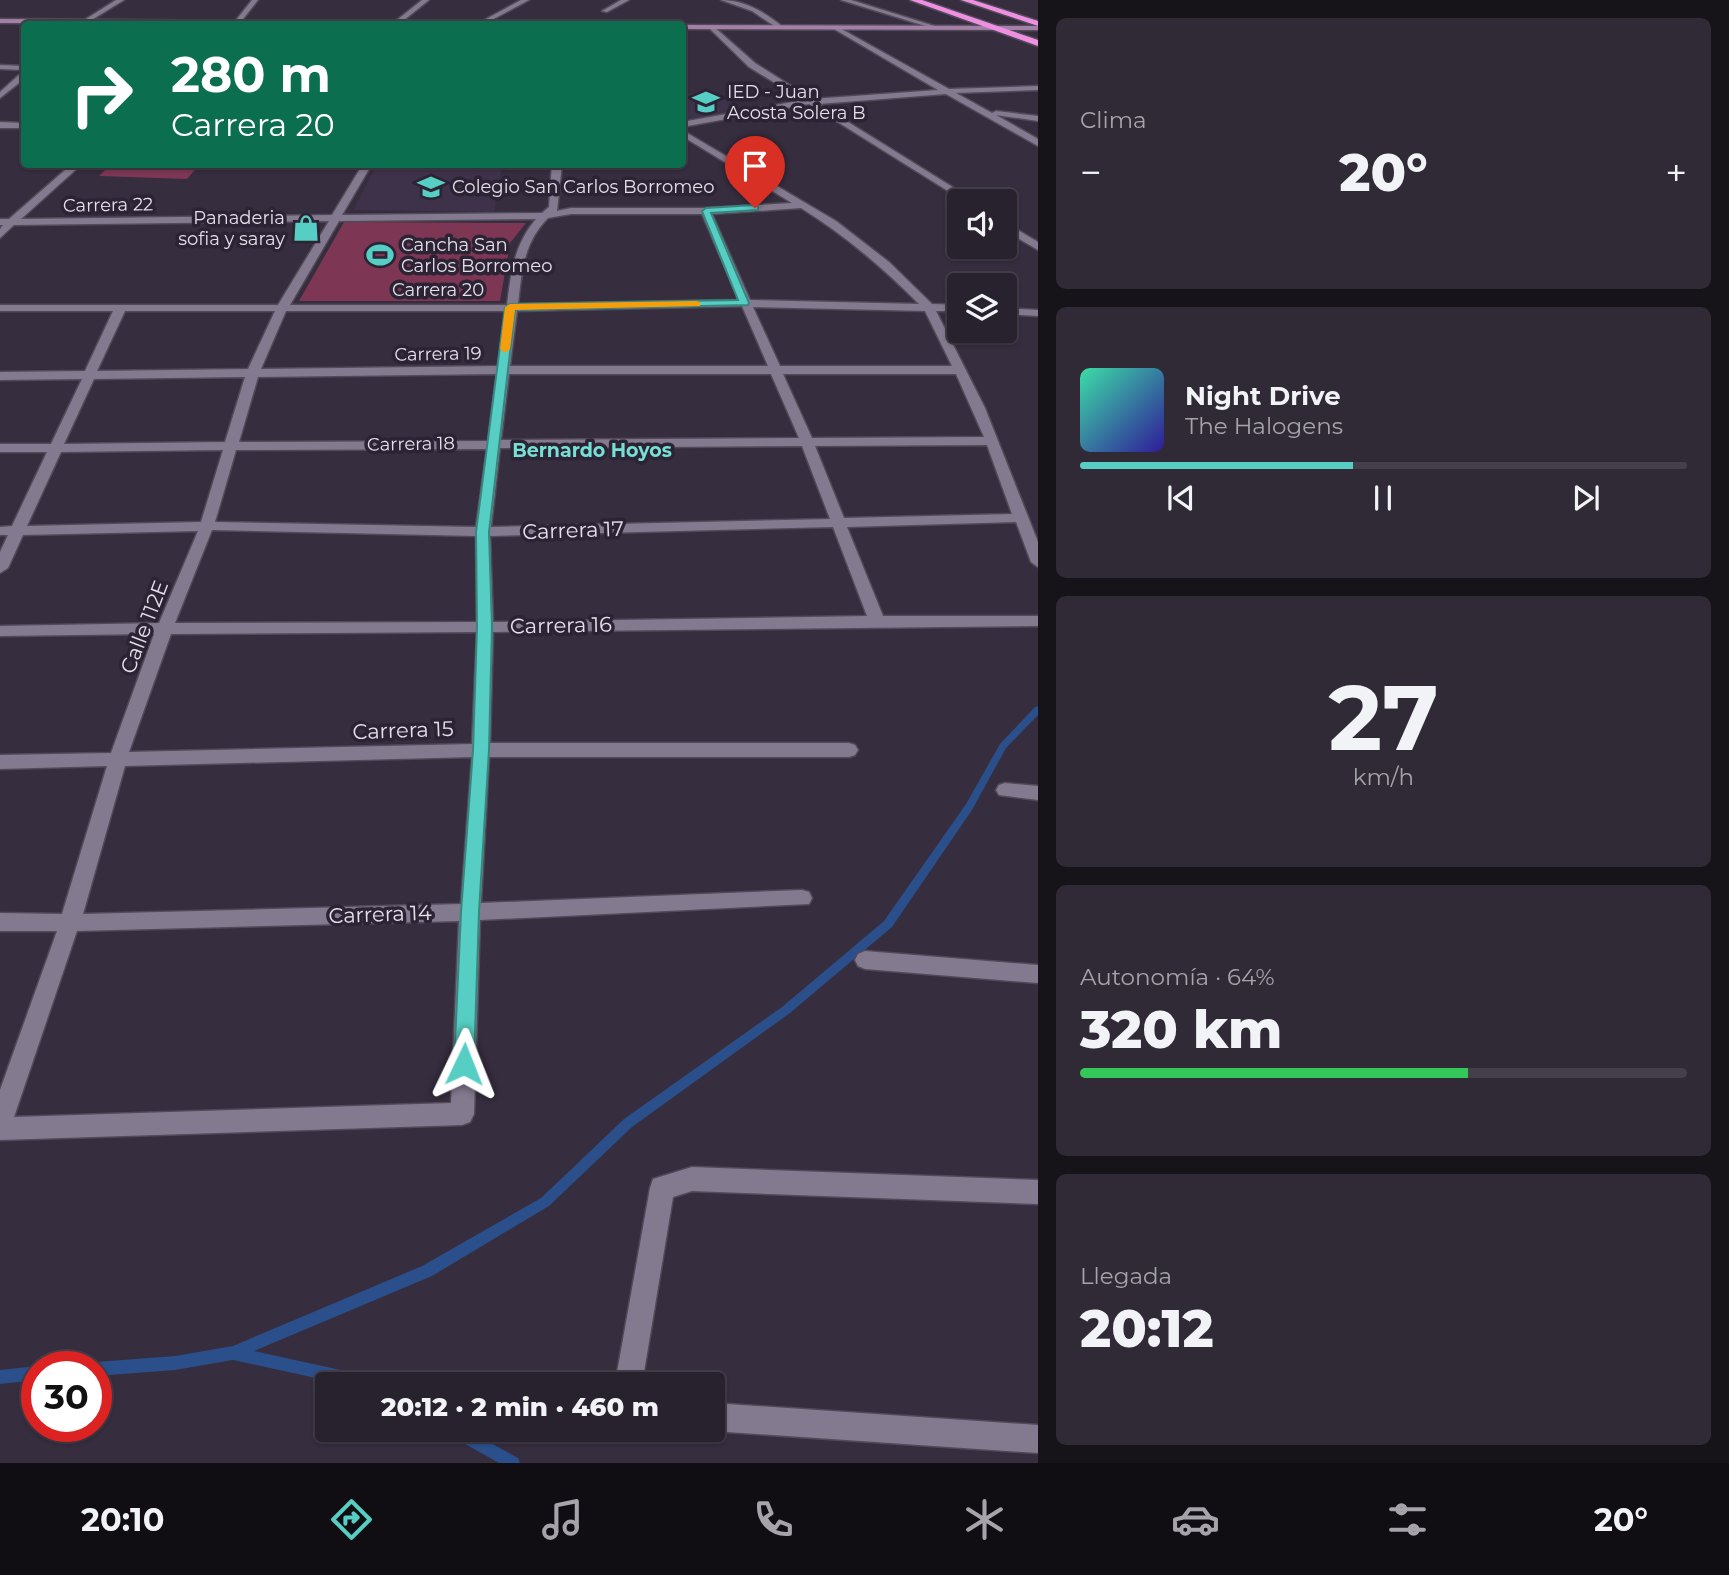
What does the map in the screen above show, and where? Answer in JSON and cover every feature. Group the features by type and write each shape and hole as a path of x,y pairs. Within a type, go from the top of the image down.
{"highway":[{"path":"914,0 1038,43"},
{"path":"933,0 1038,37"},
{"path":"965,0 1038,25"},
{"path":"983,0 1038,25"}],"street":[{"path":"86,21 121,0"},
{"path":"238,21 255,0"},
{"path":"399,21 426,0"},
{"path":"486,21 526,0"},
{"path":"605,11 626,0"},
{"path":"724,0 754,10 779,27"},
{"path":"844,0 937,28"},
{"path":"0,22 21,22"},
{"path":"686,27 937,28 1038,25"},
{"path":"711,27 752,65 950,189"},
{"path":"836,28 951,91 1038,143"},
{"path":"0,67 21,73"},
{"path":"0,96 21,77"},
{"path":"686,124 808,102 951,91 1038,88"},
{"path":"986,111 1038,119"},
{"path":"0,125 21,125"},
{"path":"686,134 804,205 885,264 928,306 961,370 1038,562"},
{"path":"0,235 5,222 73,168"},
{"name":"Calle 112E","path":"0,1123 70,923 117,761 165,627 207,526 252,375 282,308 366,168"},
{"path":"0,1129 462,1114 470,912 481,750 485,627 483,532 518,259 526,237 542,216 554,208 557,168"},
{"name":"Carrera 22","path":"5,222 542,216 570,211 706,211 804,205"},
{"path":"706,211 807,442 876,620"},
{"path":"1017,233 1038,247"},
{"name":"Carrera 20","path":"0,308 510,307 744,303 947,307"},
{"path":"0,568 120,309"},
{"path":"1017,312 1038,313"},
{"name":"Carrera 19","path":"0,376 502,370 961,370"},
{"name":"Carrera 18","path":"0,448 990,441"},
{"name":"Carrera 17","path":"0,531 207,526 483,532 1021,518"},
{"name":"Carrera 16","path":"0,631 876,620 1038,621"},
{"name":"Carrera 15","path":"0,762 481,750 849,750"},
{"path":"1005,790 1038,793"},
{"name":"Carrera 14","path":"0,922 70,923 470,912 802,898"},
{"path":"865,960 1038,974"},
{"path":"630,1372 662,1188 692,1179 1038,1192"},
{"path":"725,1419 1038,1439"}],"shaded area":[{"name":"IED - Juan Acosta Solera B","path":"710,91 746,110 686,120 686,94"},
{"path":"107,168 196,168 187,179 99,176"},
{"name":"Colegio San Carlos Borromeo","path":"375,168 501,168 494,212 353,210"},
{"path":"344,222 526,223 510,243 500,301 299,301"}],"waterway":[{"path":"233,1353 427,1271 545,1202 628,1123 786,1010 888,924 969,807 1003,746 1038,709"},
{"path":"112,1368 175,1363 233,1353"},
{"path":"233,1353 318,1372"},
{"path":"0,1377 21,1375"},
{"path":"475,1442 513,1463"}],"slow traffic":[{"path":"505,349 510,307 696,304"}],"place":[{"name":"IED - Juan Acosta Solera B","path":"706,102"},
{"name":"Colegio San Carlos Borromeo","path":"431,187"},
{"name":"Panaderia sofia y saray","path":"306,228"},
{"name":"Cancha San Carlos Borromeo","path":"380,255"}],"district":[{"name":"Bernardo Hoyos","path":"592,450"}],"route":[{"path":"464,1064 470,912 481,750 485,627 483,532 510,307 744,303 706,211 755,208"}]}
